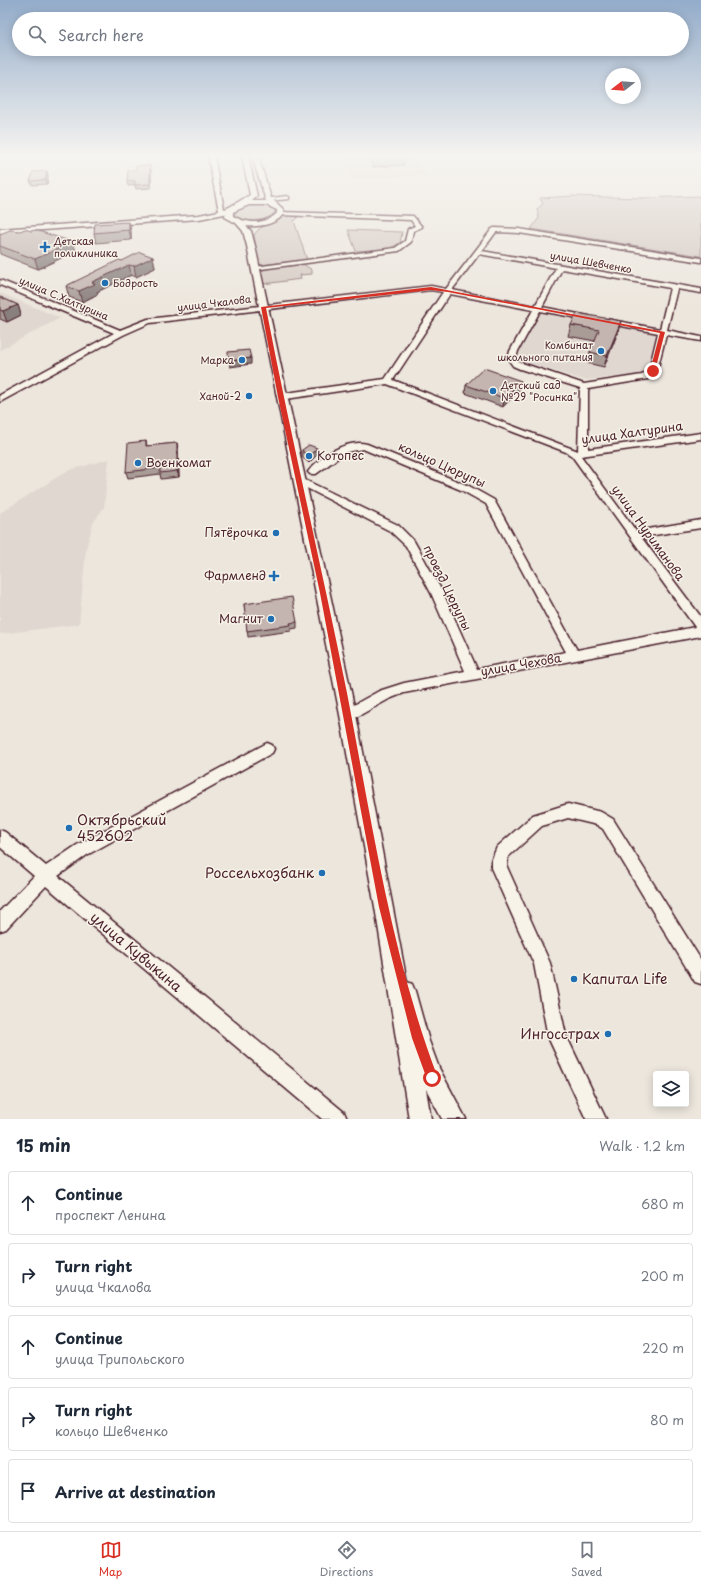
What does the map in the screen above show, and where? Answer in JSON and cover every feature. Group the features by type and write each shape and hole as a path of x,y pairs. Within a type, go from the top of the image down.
{"main road":[{"path":"251,246 254,231 278,218 282,213 279,208"},
{"path":"231,209 228,214 247,231 251,246 300,481 348,715 384,907 420,1119"},
{"path":"235,220 254,223 270,221"},
{"path":"384,907 417,1038 432,1078 444,1104 455,1119"}],"street":[{"path":"221,208 222,213"},
{"path":"0,231 199,217 222,213 231,209"},
{"path":"255,269 397,250 408,242 410,230 419,227 413,218 282,213"},
{"path":"199,217 235,220"},
{"path":"286,396 388,381 448,291 492,231 503,229 519,231 701,260"},
{"name":"улица Шевченко","path":"478,252 701,291"},
{"path":"560,267 514,351 512,359 516,364 523,367 584,387 645,377 653,371 674,286"},
{"name":"улица С.Халтурина","path":"0,282 120,333"},
{"name":"улица Чкалова","path":"0,399 120,333 148,321 431,288 701,339"},
{"name":"улица Халтурина","path":"388,381 579,453 701,436"},
{"path":"579,453 584,387"},
{"name":"кольцо Цюрупы","path":"313,472 334,454 344,449 364,446 465,488 490,502 574,655"},
{"name":"улица Нуриманова","path":"579,453 633,535 701,626"},
{"name":"проезд Цюрупы","path":"300,481 394,528 410,544 437,593 472,673"},
{"path":"633,535 701,524"},
{"name":"улица Чехова","path":"348,715 392,691 472,673 701,631"},
{"path":"0,922 46,875 82,850 267,749"},
{"path":"596,1119 557,1037 542,963 499,868 498,861 502,852 538,820 568,811 601,819 608,824 701,976"},
{"name":"улица Кувыкина","path":"0,836 272,1066 337,1119"},
{"name":"улица Кувыкина","path":"272,1066 325,1119"}],"shaded area":[{"path":"241,208 272,208 275,212 267,218 250,220 239,218 235,215 236,210"},
{"path":"701,208 701,256 531,229 539,218 537,209"},
{"path":"285,215 294,215 298,218 294,221 307,260 259,265 254,235 260,228"},
{"path":"348,230 402,232 400,243 388,249 356,251"},
{"path":"303,264 312,270 312,274 300,275 301,279 263,284 261,271 270,268"},
{"path":"0,293 60,318 0,350"},
{"path":"540,311 659,334 648,369 640,375 584,380 530,364 521,357 519,351"},
{"path":"109,459 104,507 93,523 86,549 79,624 0,634 0,513 67,471"}],"building":[{"path":"129,222 129,230 94,233 95,224"},
{"path":"25,229 31,231 35,230 73,242 35,259 0,246 0,234 10,230 20,231"},
{"path":"140,252 153,257 134,266 129,265 92,282 95,284 79,291 66,286 119,260 122,261"},
{"path":"0,297 18,305 3,311 0,310"},
{"path":"577,313 621,321 607,356 590,352 599,330 571,325"},
{"path":"249,350 251,358 229,361 228,352"},
{"path":"484,368 521,381 504,398 466,385"},
{"name":"Военкомат","path":"146,441 146,446 177,443 177,471 160,473 160,468 126,472 128,443"},
{"path":"309,445 317,448 308,457 302,450"},
{"name":"Магнит","path":"292,597 297,622 290,623 291,625 247,631 244,604"}],"place":[{"name":"Детская поликлиника","path":"45,247"},
{"name":"Бодрость","path":"105,283"},
{"name":"Комбинат школьного питания","path":"601,351"},
{"name":"Марка","path":"242,360"},
{"name":"Детский сад №29 \"Росинка\"","path":"493,391"},
{"name":"Ханой-2","path":"249,396"},
{"name":"Котопес","path":"309,456"},
{"name":"Военкомат","path":"138,463"},
{"name":"Пятёрочка","path":"276,533"},
{"name":"Фармленд","path":"274,576"},
{"name":"Магнит","path":"271,619"},
{"name":"Октябрьский 452602","path":"69,828"},
{"name":"Россельхозбанк","path":"322,873"},
{"name":"Капитал Life","path":"574,979"},
{"name":"Ингосстрах","path":"608,1034"}],"route":[{"path":"432,1078 417,1038 384,907 324,593 263,307 431,288 663,332 653,371"}]}
